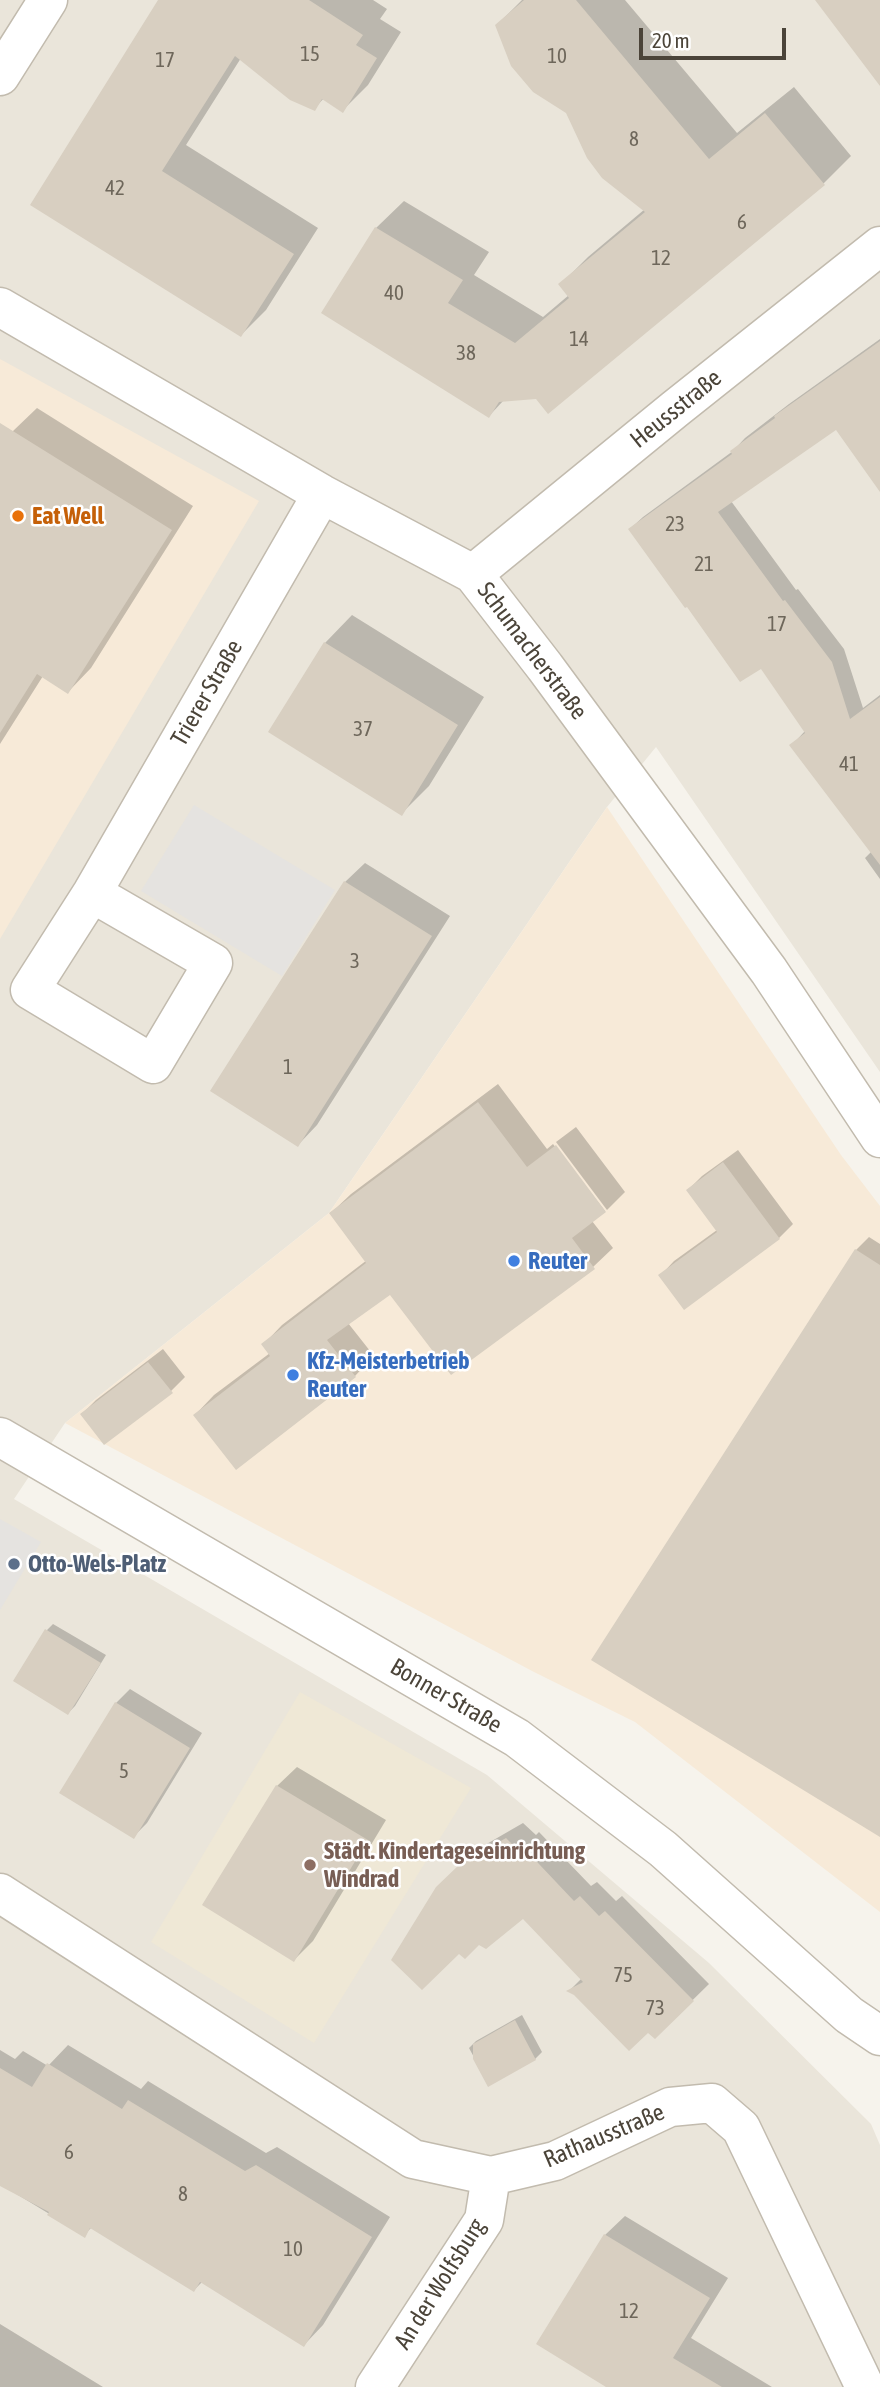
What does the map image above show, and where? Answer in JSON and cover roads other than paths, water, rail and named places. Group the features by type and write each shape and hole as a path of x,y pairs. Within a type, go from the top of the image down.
{"street":[{"path":"0,76 48,0"},
{"name":"Heussstraße","path":"473,574 880,246"},
{"name":"Schumacherstraße","path":"0,307 322,494 473,574 554,678 769,971 880,1138"},
{"name":"Trierer Straße","path":"92,893 213,963 153,1064 30,990 92,893 322,494"},
{"name":"Bonner Straße","path":"0,1437 517,1738 663,1849 849,2015 880,2036"},
{"name":"Rathausstraße","path":"0,1893 413,2159 491,2176 555,2161 670,2107 712,2103 741,2128 865,2387"},
{"name":"Bonner Straße","path":"849,2015 880,2066"},
{"name":"An der Wolfsburg","path":"375,2387 484,2220 491,2176"}],"place":[{"name":"Eat Well","path":"18,516"},
{"name":"Reuter","path":"514,1261"},
{"name":"Kfz-Meisterbetrieb Reuter","path":"293,1375"},
{"name":"Otto-Wels-Platz","path":"14,1564"},
{"name":"Städt. Kindertageseinrichtung Windrad","path":"310,1865"}]}
